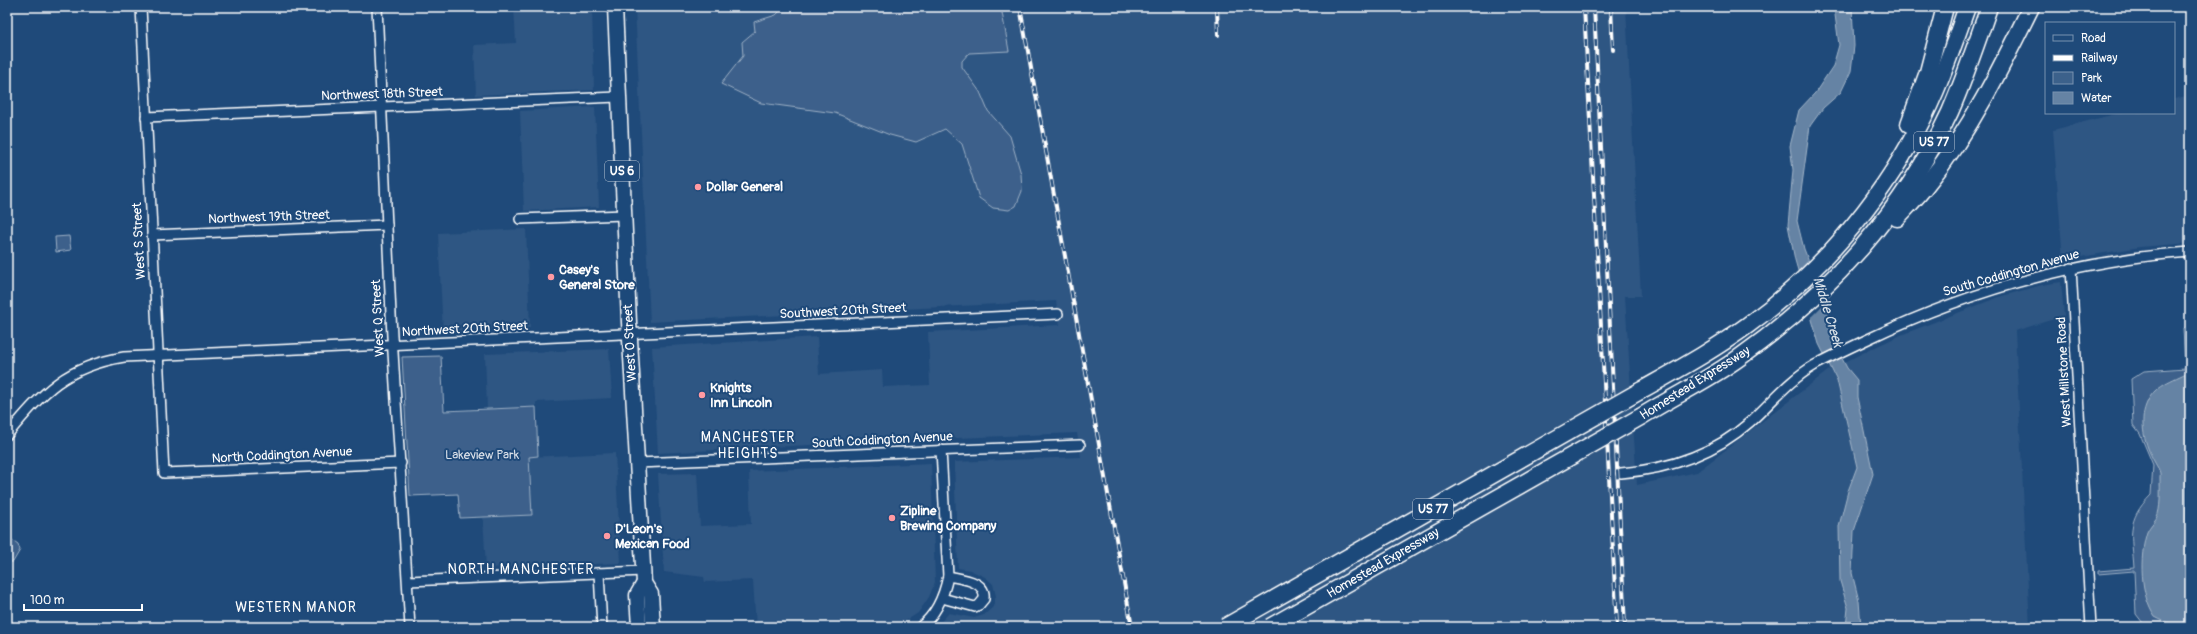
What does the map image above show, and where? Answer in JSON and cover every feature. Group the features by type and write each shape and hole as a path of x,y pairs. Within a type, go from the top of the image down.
{"highway":[{"path":"1871,203 1878,180 1904,135 1920,96 1941,27 1945,7"},
{"name":"US 77","path":"1871,203 1896,167 1924,116 1945,67 1967,7"},
{"name":"Homestead Expressway","path":"1270,627 1642,416 1739,358 1796,315 1851,261 1904,193 1936,138 1964,78 1989,7"},
{"path":"1851,261 1877,242 1936,172 1991,86 2031,7"},
{"name":"Homestead Expressway","path":"1225,627 1719,345 1766,311 1804,279 1871,203"}],"main road":[{"name":"West O Street","path":"615,7 629,335 644,577 652,594 653,627"},
{"name":"West O Street","path":"639,627 637,595 644,577"}],"street":[{"name":"West S Street","path":"141,7 164,473"},
{"name":"West Q Street","path":"377,7 392,345 401,463 410,627"},
{"name":"Northwest 18th Street","path":"146,117 618,97"},
{"path":"520,219 624,215"},
{"name":"Northwest 19th Street","path":"152,235 387,225"},
{"name":"South Coddington Avenue","path":"1622,473 1642,471 1679,463 1717,446 1750,422 1792,381 1817,364 1949,303 1986,291 2071,268 2133,258 2190,252"},
{"name":"West Millstone Road","path":"2071,268 2086,474 2091,627"},
{"name":"Southwest 20th Street","path":"629,335 1058,314"},
{"name":"Northwest 20th Street","path":"7,435 47,390 76,371 108,360 158,355 629,335"},
{"name":"South Coddington Avenue","path":"637,464 1080,445"},
{"path":"920,627 930,617 942,598 948,576 941,450"},
{"name":"North Coddington Avenue","path":"164,473 401,463"},
{"path":"599,572 602,627"},
{"path":"408,581 599,572 644,577"},
{"path":"942,598 975,607 984,599 983,590 977,584 948,576"}],"shaded area":[{"path":"514,7 592,7 594,90 476,95 474,45 516,43"},
{"path":"635,7 1626,7 1641,296 1625,296 1637,485 1697,472 1829,370 1867,351 1901,335 1999,297 2042,285 2061,282 2064,316 2015,331 2030,627 936,627 949,613 974,618 984,615 993,607 996,596 993,584 985,577 970,570 958,568 954,462 1081,457 1077,433 658,453 652,347 817,337 819,374 882,370 883,387 930,385 928,332 1060,325 1056,301 650,322"},
{"path":"2190,95 2190,243 2140,247 2063,260 2053,130 2115,114 2175,114 2175,99"},
{"path":"595,107 599,207 524,211 520,111"},
{"path":"526,229 530,328 443,333 438,233"},
{"path":"609,349 612,398 536,402 536,407 487,409 485,354"},
{"name":"NORTH MANCHESTER","path":"615,453 621,563 486,568 483,517 532,515 529,457"},
{"path":"931,463 935,582 929,597 918,613 896,627 858,627 850,625 838,627 756,627 753,580 705,582 704,577 664,572 658,474 697,473 700,526 751,524 749,471"}],"green space":[{"path":"784,7 1001,7 1009,51 969,53 962,61 962,67 980,92 988,111 1010,136 1021,174 1022,191 1016,206 1009,210 993,208 979,198 962,144 945,129 916,142 890,135 835,113 761,103 721,84 743,56 742,42 755,31 754,22 776,15"},
{"path":"69,236 71,250 56,252 55,237"},
{"path":"2183,328 2190,328 2190,627 2146,627 2136,614 2134,571 2098,574 2098,571 2134,568 2132,529 2137,513 2151,495 2153,465 2140,434 2133,425 2131,379 2144,371 2185,368"},
{"name":"Lakeview Park","path":"441,356 444,411 536,407 538,456 529,457 532,515 460,518 458,494 410,496 402,357"},
{"path":"7,536 18,544 20,550 13,562 7,562"}],"water":[{"name":"Middle Creek","path":"1834,7 1852,7 1854,46 1851,71 1841,92 1823,108 1810,126 1797,221 1804,249 1828,312 1835,345 1847,368 1857,380 1857,397 1873,474 1854,531 1852,573 1859,601 1861,627 1846,627 1848,608 1840,581 1839,526 1848,491 1857,467 1837,380 1819,344 1795,260 1788,225 1793,170 1790,146 1799,110 1815,93 1833,66 1839,45"},
{"path":"2190,371 2190,624 2177,625 2155,617 2146,598 2142,576 2144,542 2147,532 2158,514 2160,501 2160,475 2146,441 2143,419 2146,405 2154,392 2164,384"}],"pier":[{"path":"1820,285 1826,302 1810,318 1805,299"}],"railway":[{"path":"1020,7 1132,627"},
{"path":"1217,7 1218,35"},
{"path":"1584,7 1617,627"},
{"path":"1594,7 1625,627"},
{"path":"1611,7 1613,50"}],"place":[{"name":"Dollar General","path":"698,187"},
{"name":"Casey's General Store","path":"551,277"},
{"name":"Knights Inn Lincoln","path":"702,395"},
{"name":"Zipline Brewing Company","path":"892,518"},
{"name":"D'Leon's Mexican Food","path":"607,536"}],"district":[{"name":"MANCHESTER HEIGHTS","path":"748,446"},
{"name":"NORTH MANCHESTER","path":"521,569"},
{"name":"WESTERN MANOR","path":"296,607"}]}
